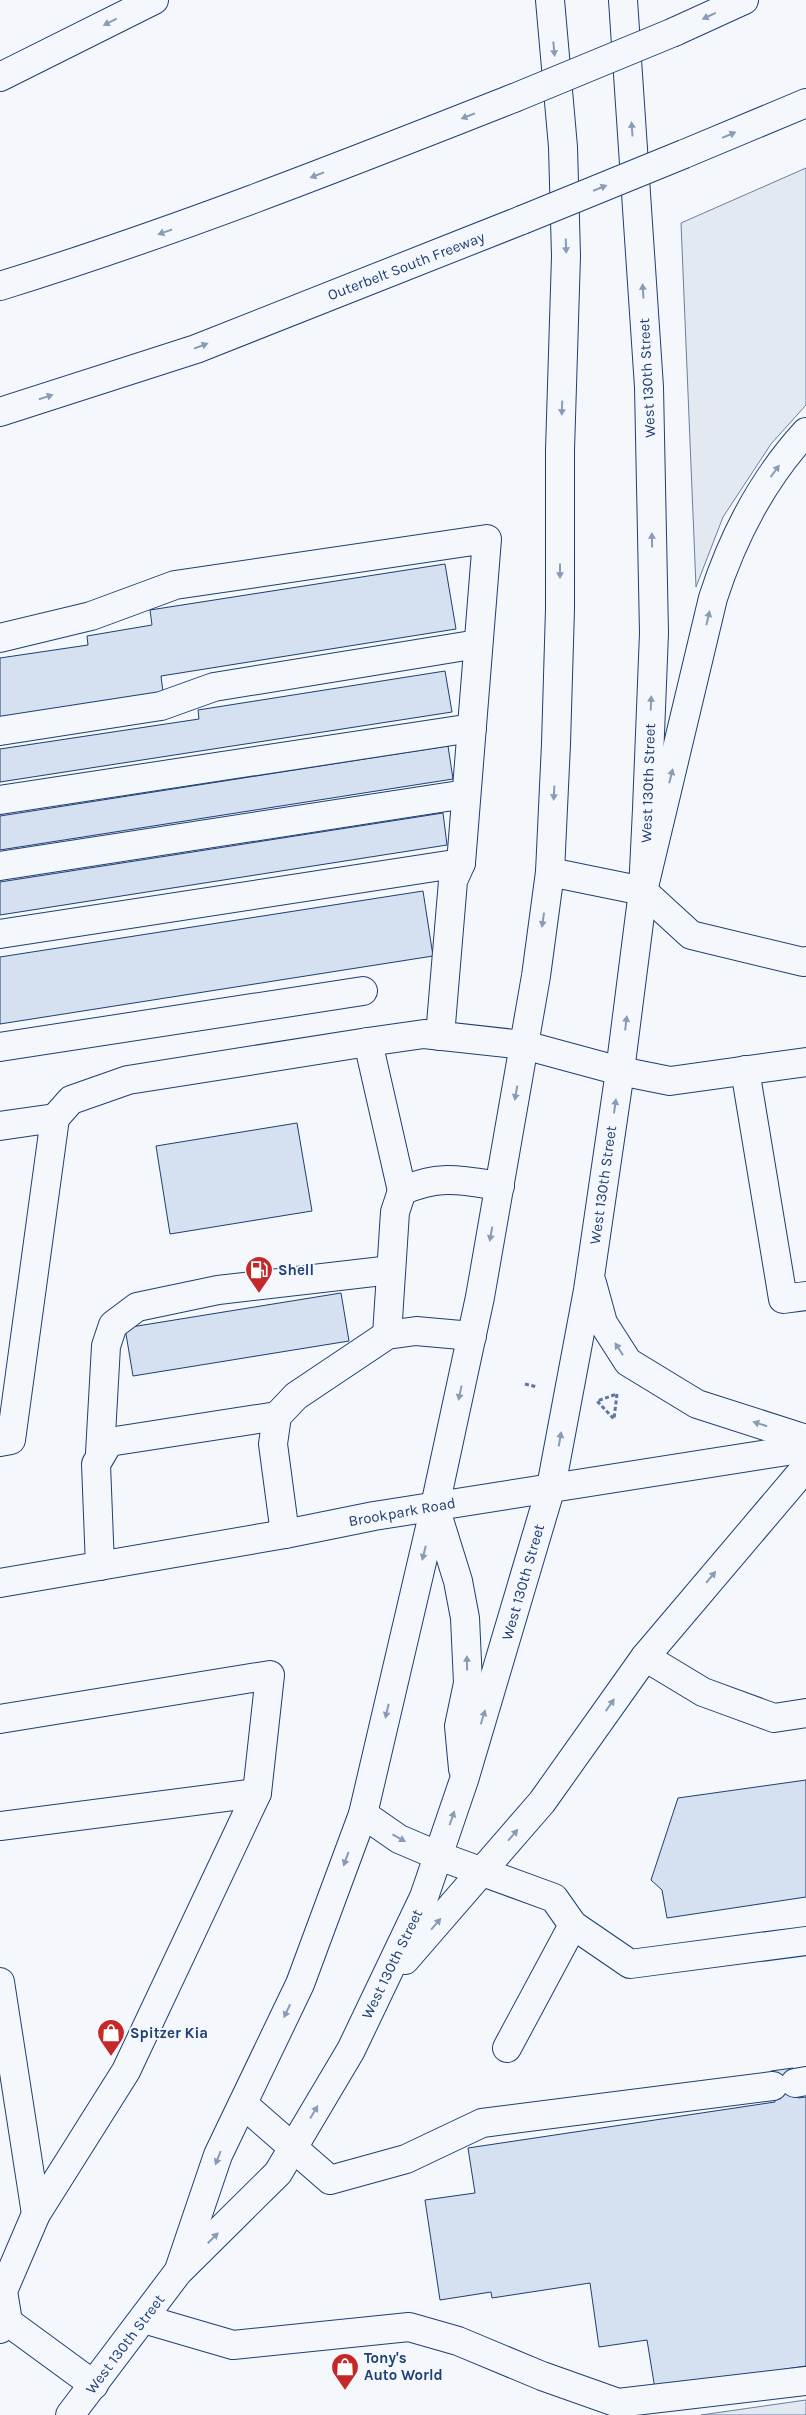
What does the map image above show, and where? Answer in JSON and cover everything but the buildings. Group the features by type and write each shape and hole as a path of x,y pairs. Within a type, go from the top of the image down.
{"main road":[{"path":"0,77 154,0"},
{"name":"West 130th Street","path":"178,2272 218,2155 300,1984 363,1814 435,1506 472,1336 524,1045 550,872 558,677 560,450 566,256 563,147 550,0"},
{"name":"West 130th Street","path":"70,2415 144,2320 178,2272 278,2173 351,2050 424,1897 439,1856 464,1780 551,1487 590,1274 620,1071 643,892 654,633 649,397 623,0"},
{"path":"0,286 78,262 232,208 514,98 674,32 744,0"},
{"name":"Outerbelt South Freeway","path":"0,412 196,349 522,220 806,103"},
{"path":"643,892 713,598 723,567 736,535 757,497 806,432"},
{"path":"0,638 91,616 175,585 487,539 461,863 453,881 440,1036"},
{"path":"0,731 161,706 214,687 478,644"},
{"path":"0,800 472,728"},
{"path":"0,866 466,794"},
{"path":"0,934 461,863"},
{"path":"550,872 643,892 691,935 803,962 806,961"},
{"path":"0,1047 363,991"},
{"path":"0,1442 11,1440 55,1118 71,1100 128,1080 424,1034 524,1045 620,1071 670,1080 806,1062"},
{"path":"368,1042 402,1191 395,1212 387,1335"},
{"path":"745,1070 782,1299 806,1296"},
{"path":"0,1126 55,1118"},
{"path":"402,1191 434,1179 455,1179 500,1186"},
{"path":"100,1566 96,1464 100,1453 106,1346 113,1325 137,1307 218,1290 391,1270"},
{"path":"590,1274 603,1323 628,1362 697,1404 806,1439"},
{"path":"285,1534 273,1444 277,1416 296,1396 387,1335 416,1331 472,1336"},
{"path":"100,1453 109,1442 277,1416"},
{"name":"Brookpark Road","path":"0,1583 285,1534 374,1516 806,1448"},
{"path":"381,1987 542,1802 645,1657 806,1467"},
{"path":"435,1506 458,1581 465,1618 468,1682 459,1726 464,1780"},
{"path":"645,1657 703,1692 774,1718 806,1713"},
{"path":"0,1719 270,1675 257,1794 126,2071 36,2214 3,2291 4,2325 94,2385"},
{"path":"0,1826 257,1794"},
{"path":"363,1814 399,1840 554,1898 573,1925 630,1964 806,1941"},
{"path":"507,2048 573,1925"},
{"path":"0,1982 36,2214"},
{"path":"243,2104 330,2180 406,2159 482,2124 791,2083"},
{"path":"144,2320 233,2345 409,2327 458,2341 542,2376 618,2403 806,2381"}],"path":[{"path":"525,1384 540,1388"},
{"path":"617,1394 616,1402 614,1419 597,1401 617,1394"}],"shaded area":[{"path":"806,168 806,405 771,444 723,517 696,587 681,223"},
{"path":"806,2400 806,2415 701,2415"}],"place":[{"name":"Shell","path":"259,1294"},
{"name":"Spitzer Kia","path":"111,2057"},
{"name":"Tony's Auto World","path":"345,2391"}]}
